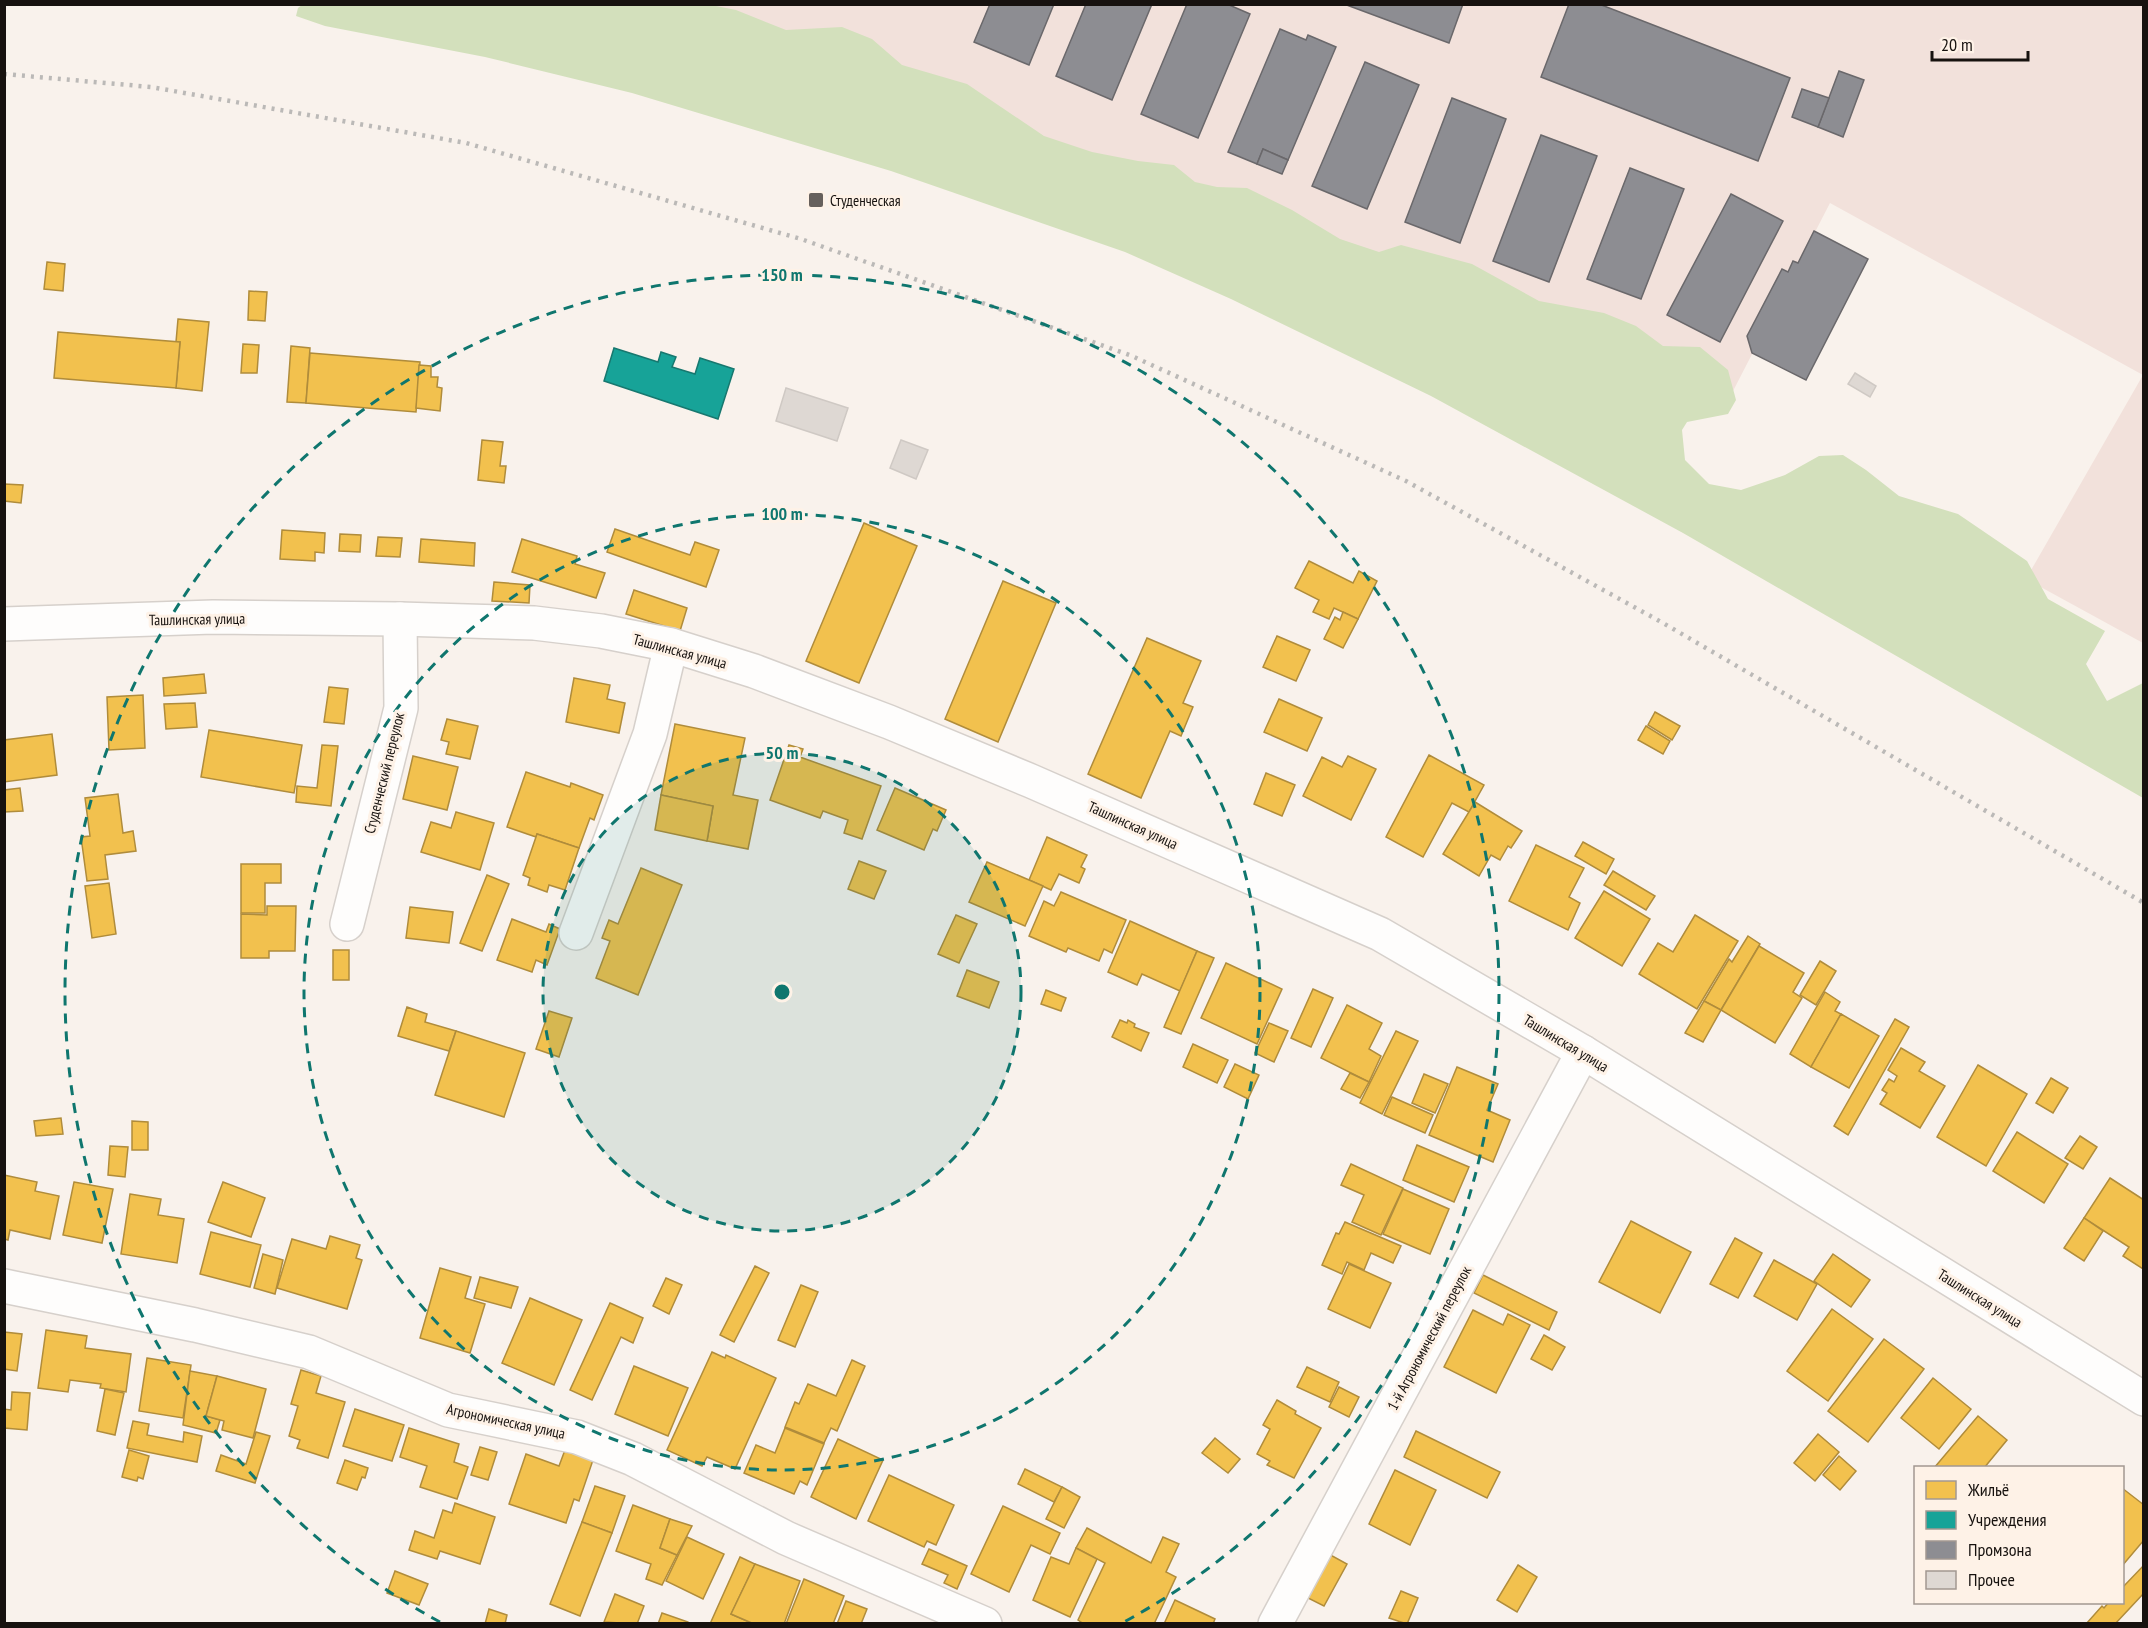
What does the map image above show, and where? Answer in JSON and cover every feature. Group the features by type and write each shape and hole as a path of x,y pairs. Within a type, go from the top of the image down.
{"street":[{"name":"Ташлинская улица","path":"4,624 213,617 534,623 601,631 671,645 753,671 889,722 1380,934 1583,1052 2144,1399"},
{"name":"Студенческий переулок","path":"347,924 400,708 400,619"},
{"path":"576,933 650,734 671,645"},
{"name":"1-й Агрономический переулок","path":"1275,1623 1583,1052"},
{"name":"Агрономическая улица","path":"4,1286 195,1325 309,1352 448,1410 577,1437 633,1459 786,1538 985,1623"}],"shaded area":[{"path":"608,5 2143,5 2143,375 1830,203 1733,391"},
{"path":"2143,375 2143,643 2026,579"}],"green space":[{"path":"303,4 706,4 736,10 786,30 842,27 872,39 902,65 967,84 1044,136 1092,152 1174,165 1195,182 1217,187 1247,188 1292,210 1340,239 1379,252 1401,245 1472,264 1539,301 1604,313 1636,326 1663,346 1700,347 1728,370 1736,400 1728,414 1687,422 1682,430 1685,460 1709,484 1741,490 1785,475 1819,456 1843,455 1899,496 1958,514 2027,561 2048,599 2105,631 2086,664 2107,701 2143,683 2143,798 1683,533 1431,396 1231,299 1125,252 891,171 632,93 485,57 325,26 296,16 298,8"}],"building: Жильё":[{"path":"47,262 65,264 63,291 44,289"},
{"path":"249,291 267,292 265,321 248,320"},
{"path":"178,319 209,322 202,391 176,388 180,342 176,342"},
{"path":"58,332 180,342 176,388 54,378"},
{"path":"243,344 259,345 257,373 241,373"},
{"path":"291,346 310,348 306,403 287,402"},
{"path":"310,353 420,362 416,412 306,403"},
{"path":"419,365 431,366 431,377 438,377 437,387 442,388 440,411 416,408"},
{"path":"482,440 503,442 500,466 506,466 504,483 478,480"},
{"path":"4,484 23,485 21,503 4,501"},
{"path":"864,523 917,546 859,683 806,661"},
{"path":"615,529 690,555 695,542 719,550 706,587 607,552"},
{"path":"282,530 325,533 324,553 315,552 315,561 280,559"},
{"path":"340,534 361,535 360,552 339,551"},
{"path":"378,537 402,538 400,557 376,556"},
{"path":"421,539 475,543 474,566 419,562"},
{"path":"522,539 577,556 575,564 605,573 596,598 512,572"},
{"path":"1309,561 1353,583 1359,571 1377,581 1358,619 1334,608 1329,619 1313,612 1319,600 1295,588"},
{"path":"1003,581 1056,603 998,742 945,719"},
{"path":"494,582 530,585 529,603 492,601"},
{"path":"634,590 687,608 680,631 626,614"},
{"path":"1343,612 1358,619 1343,648 1324,639 1335,617 1340,620"},
{"path":"1277,636 1310,650 1296,681 1263,667"},
{"path":"1147,638 1201,661 1183,703 1193,707 1181,736 1170,731 1141,798 1088,774"},
{"path":"204,674 206,693 164,696 163,678"},
{"path":"574,678 610,685 607,699 625,703 619,733 566,722"},
{"path":"329,687 348,689 344,724 324,722"},
{"path":"143,695 145,748 109,750 107,697"},
{"path":"1279,699 1322,718 1307,751 1264,732"},
{"path":"195,703 197,727 166,729 164,704"},
{"path":"1655,712 1680,726 1672,740 1648,725"},
{"path":"447,719 478,726 470,759 446,754 449,742 441,740"},
{"path":"675,724 745,738 733,795 758,800 748,849 707,841 713,806 661,795"},
{"path":"1646,726 1670,741 1663,754 1638,740"},
{"path":"209,730 302,745 294,793 201,777"},
{"path":"52,734 57,775 4,782 4,740"},
{"path":"322,745 338,746 331,806 296,802 297,786 317,788"},
{"path":"789,745 803,749 800,757 881,786 862,839 844,833 848,820 823,811 820,818 770,800"},
{"path":"1429,755 1484,785 1469,812 1452,803 1423,857 1386,837"},
{"path":"413,756 458,767 447,810 403,799"},
{"path":"1348,756 1376,769 1351,820 1303,796 1322,757 1342,767"},
{"path":"526,772 570,787 571,783 603,795 594,820 590,818 579,848 507,827"},
{"path":"1266,773 1295,785 1282,816 1254,804"},
{"path":"20,788 23,811 4,812 4,790"},
{"path":"895,788 946,810 937,831 933,829 924,850 877,830"},
{"path":"118,794 123,833 133,831 136,851 105,855 108,879 87,881 81,837 90,836 85,798"},
{"path":"661,795 713,806 707,841 655,830"},
{"path":"1475,802 1522,831 1511,848 1508,846 1500,860 1491,855 1479,876 1443,854"},
{"path":"456,812 494,823 480,870 421,852 431,822 451,828"},
{"path":"537,834 579,848 565,890 549,885 547,892 528,885 530,878 523,875"},
{"path":"1047,837 1087,855 1081,867 1085,869 1079,883 1059,874 1051,890 1029,880"},
{"path":"1583,842 1614,859 1606,874 1575,856"},
{"path":"1536,845 1584,868 1569,897 1580,903 1568,930 1509,901"},
{"path":"859,861 886,871 874,899 848,889"},
{"path":"987,862 1043,886 1025,926 969,902"},
{"path":"241,864 281,864 281,883 265,883 265,913 241,913"},
{"path":"641,868 682,885 638,995 596,978 610,941 602,938 609,920 618,924"},
{"path":"1613,871 1655,896 1646,910 1604,885"},
{"path":"487,875 509,884 482,951 460,943"},
{"path":"109,883 116,934 92,938 85,886"},
{"path":"1604,891 1650,919 1622,966 1575,938"},
{"path":"1061,892 1126,920 1112,953 1104,949 1099,961 1068,948 1066,952 1029,936 1044,901 1054,906"},
{"path":"267,906 296,906 295,951 269,951 269,958 241,958 241,914 267,915"},
{"path":"410,907 453,912 449,943 406,938"},
{"path":"956,915 977,924 959,963 938,954"},
{"path":"1695,915 1738,941 1697,1009 1639,974 1658,943 1673,952"},
{"path":"512,919 546,932 549,924 560,929 547,965 536,960 532,972 497,960"},
{"path":"1130,921 1197,951 1180,991 1142,974 1137,985 1108,972"},
{"path":"1748,936 1760,944 1721,1010 1704,1001 1729,959 1732,962"},
{"path":"1759,946 1804,973 1793,992 1802,998 1775,1043 1721,1010"},
{"path":"333,950 349,950 349,980 333,980"},
{"path":"1197,951 1214,958 1181,1034 1164,1027"},
{"path":"1820,961 1836,971 1816,1005 1800,995"},
{"path":"1226,963 1282,989 1257,1044 1201,1018"},
{"path":"967,970 999,982 989,1008 957,996"},
{"path":"1313,989 1333,998 1311,1047 1291,1038"},
{"path":"1046,990 1066,998 1061,1011 1041,1004"},
{"path":"1825,992 1840,1002 1835,1011 1841,1014 1811,1067 1790,1054"},
{"path":"1704,1001 1721,1010 1703,1042 1685,1033"},
{"path":"1347,1005 1382,1023 1369,1049 1381,1056 1369,1082 1321,1058"},
{"path":"407,1007 427,1014 425,1022 456,1031 449,1051 398,1036"},
{"path":"549,1011 572,1018 559,1057 536,1049"},
{"path":"1841,1014 1879,1036 1849,1088 1811,1067"},
{"path":"1895,1019 1909,1027 1848,1135 1834,1126"},
{"path":"1120,1020 1127,1023 1128,1020 1135,1024 1134,1027 1149,1033 1141,1051 1112,1037"},
{"path":"1269,1023 1288,1031 1274,1062 1255,1053"},
{"path":"456,1031 525,1053 504,1117 435,1095"},
{"path":"1396,1031 1418,1041 1382,1114 1360,1103"},
{"path":"1193,1044 1228,1060 1217,1083 1183,1067"},
{"path":"1901,1048 1925,1062 1919,1071 1945,1086 1920,1128 1880,1104 1887,1093 1882,1090 1889,1079 1894,1082 1897,1076 1888,1070"},
{"path":"1235,1064 1259,1075 1248,1099 1224,1087"},
{"path":"1978,1065 2027,1094 1986,1166 1937,1137"},
{"path":"1457,1067 1498,1084 1487,1110 1510,1120 1493,1162 1429,1135"},
{"path":"1350,1073 1369,1082 1360,1098 1341,1089"},
{"path":"1424,1074 1448,1084 1435,1113 1412,1103"},
{"path":"2051,1078 2068,1088 2053,1113 2036,1103"},
{"path":"1392,1097 1433,1115 1425,1133 1384,1115"},
{"path":"61,1118 63,1134 36,1136 34,1121"},
{"path":"132,1121 148,1122 148,1150 132,1150"},
{"path":"2017,1132 2068,1164 2044,1203 1993,1171"},
{"path":"2080,1136 2097,1147 2083,1169 2065,1158"},
{"path":"1417,1145 1469,1167 1454,1202 1403,1180"},
{"path":"110,1146 128,1147 125,1177 108,1175"},
{"path":"1351,1164 1403,1188 1381,1235 1352,1222 1364,1195 1341,1185"},
{"path":"4,1175 37,1182 35,1191 59,1196 50,1239 10,1230 8,1240 4,1239"},
{"path":"2110,1178 2144,1200 2143,1269 2123,1256 2129,1247 2084,1218"},
{"path":"74,1182 113,1189 102,1243 63,1235"},
{"path":"223,1182 265,1198 251,1237 208,1222"},
{"path":"1403,1189 1449,1209 1430,1254 1383,1234"},
{"path":"130,1194 161,1199 158,1215 184,1219 177,1263 121,1254"},
{"path":"2084,1218 2103,1231 2084,1261 2064,1248"},
{"path":"1631,1221 1691,1252 1660,1313 1599,1282"},
{"path":"1345,1222 1401,1246 1393,1263 1371,1253 1364,1270 1347,1262 1342,1274 1322,1265 1336,1233 1339,1234"},
{"path":"211,1232 261,1245 250,1287 200,1274"},
{"path":"330,1236 360,1245 356,1258 362,1260 347,1309 277,1288 292,1239 326,1249"},
{"path":"1735,1238 1762,1253 1738,1298 1710,1284"},
{"path":"263,1254 283,1260 275,1294 254,1288"},
{"path":"1833,1254 1870,1280 1851,1307 1814,1281"},
{"path":"1774,1260 1817,1284 1797,1320 1754,1296"},
{"path":"1349,1264 1391,1283 1370,1328 1328,1309"},
{"path":"755,1266 769,1273 734,1342 720,1335"},
{"path":"440,1268 471,1277 465,1298 485,1304 470,1353 420,1338"},
{"path":"1483,1275 1557,1312 1549,1330 1474,1293"},
{"path":"480,1277 518,1287 511,1308 474,1298"},
{"path":"666,1278 682,1285 669,1314 653,1306"},
{"path":"801,1285 818,1292 795,1347 778,1340"},
{"path":"530,1298 582,1320 554,1385 502,1363"},
{"path":"610,1303 643,1318 633,1343 621,1337 592,1400 570,1390"},
{"path":"1832,1309 1873,1339 1828,1401 1787,1371"},
{"path":"1473,1310 1503,1325 1508,1314 1530,1325 1496,1393 1444,1367"},
{"path":"46,1330 87,1336 85,1348 131,1354 126,1392 100,1388 101,1384 70,1380 68,1392 38,1388"},
{"path":"4,1332 22,1334 17,1371 4,1369"},
{"path":"1544,1335 1565,1347 1552,1370 1531,1359"},
{"path":"1884,1339 1924,1369 1868,1442 1828,1411"},
{"path":"712,1352 725,1358 726,1355 776,1378 735,1469 707,1457 702,1466 667,1450"},
{"path":"147,1358 191,1365 183,1418 139,1411"},
{"path":"852,1360 865,1366 837,1431 831,1428 824,1443 785,1427 795,1402 799,1404 808,1384 836,1396"},
{"path":"634,1366 688,1388 668,1436 615,1414"},
{"path":"1307,1367 1339,1382 1330,1402 1297,1387"},
{"path":"301,1370 321,1376 316,1393 345,1402 328,1458 297,1448 300,1440 289,1436 298,1406 291,1404"},
{"path":"190,1371 217,1376 206,1416 220,1420 216,1433 183,1425"},
{"path":"217,1376 266,1389 253,1438 222,1430 224,1421 206,1416"},
{"path":"1933,1378 1971,1409 1939,1449 1901,1418"},
{"path":"1339,1387 1359,1397 1349,1417 1329,1407"},
{"path":"105,1389 124,1393 115,1435 97,1431"},
{"path":"12,1392 30,1393 27,1430 4,1428 4,1409 11,1410"},
{"path":"1277,1400 1296,1411 1295,1414 1321,1428 1294,1478 1267,1465 1270,1461 1257,1454 1270,1429 1263,1425"},
{"path":"355,1409 404,1425 392,1461 343,1446"},
{"path":"1978,1416 2007,1440 1986,1466 1936,1466"},
{"path":"133,1421 149,1424 147,1435 183,1442 184,1432 202,1436 197,1462 127,1448"},
{"path":"409,1428 459,1444 454,1462 468,1467 457,1499 420,1487 427,1466 400,1457"},
{"path":"785,1428 824,1444 807,1485 800,1481 794,1494 744,1473 756,1445 775,1453"},
{"path":"1416,1431 1500,1472 1487,1498 1404,1457"},
{"path":"256,1432 270,1436 255,1483 216,1471 221,1455 246,1464"},
{"path":"1818,1434 1839,1452 1815,1481 1794,1463"},
{"path":"1215,1438 1240,1459 1228,1473 1202,1453"},
{"path":"838,1439 883,1460 856,1519 811,1497"},
{"path":"480,1447 497,1452 488,1480 471,1475"},
{"path":"129,1450 149,1456 143,1479 138,1477 137,1481 122,1477"},
{"path":"565,1450 593,1460 579,1501 574,1499 566,1523 509,1504 526,1454 559,1466"},
{"path":"1839,1456 1856,1471 1840,1490 1823,1475"},
{"path":"345,1460 368,1468 357,1490 337,1483"},
{"path":"1025,1469 1062,1487 1054,1502 1018,1484"},
{"path":"1395,1470 1436,1490 1410,1545 1369,1524"},
{"path":"889,1475 954,1505 936,1545 927,1541 924,1547 868,1521"},
{"path":"595,1486 625,1496 612,1533 582,1522"},
{"path":"1062,1487 1080,1497 1064,1528 1046,1519"},
{"path":"2124,1490 2144,1505 2144,1540 2124,1564"},
{"path":"455,1503 495,1517 480,1564 440,1551 437,1559 409,1550 415,1531 434,1538 443,1510 452,1513"},
{"path":"633,1505 670,1519 660,1548 677,1555 662,1585 646,1579 651,1564 616,1551"},
{"path":"1003,1506 1060,1533 1050,1554 1031,1545 1009,1592 971,1574"},
{"path":"670,1519 692,1526 677,1555 660,1548"},
{"path":"582,1522 612,1533 580,1616 550,1604"},
{"path":"1087,1528 1151,1563 1163,1537 1179,1544 1166,1572 1176,1577 1154,1624 1084,1624 1078,1620 1105,1563 1076,1548"},
{"path":"687,1537 724,1554 703,1599 666,1581"},
{"path":"1076,1548 1097,1559 1070,1617 1033,1600 1051,1557 1069,1564"},
{"path":"929,1549 967,1566 957,1589 944,1583 948,1575 922,1564"},
{"path":"1325,1552 1347,1564 1324,1606 1302,1595"},
{"path":"740,1557 755,1564 731,1614 754,1624 710,1624"},
{"path":"755,1564 800,1581 784,1624 754,1624 731,1614"},
{"path":"1518,1565 1537,1577 1517,1612 1497,1600"},
{"path":"2144,1565 2144,1593 2115,1624 2086,1624 2102,1606 2104,1608 2107,1604 2124,1604 2124,1586"},
{"path":"395,1571 428,1584 419,1605 387,1593"},
{"path":"804,1579 844,1596 833,1624 786,1624"},
{"path":"1401,1591 1418,1598 1407,1624 1389,1618"},
{"path":"615,1594 644,1606 637,1624 604,1622"},
{"path":"1175,1600 1215,1619 1213,1624 1164,1624"},
{"path":"846,1601 867,1609 861,1624 837,1624"},
{"path":"489,1609 507,1615 505,1624 485,1624"},
{"path":"662,1613 688,1622 688,1624 658,1624"}],"building: Учреждения":[{"path":"614,348 658,362 661,352 676,357 672,367 695,374 700,358 734,369 718,419 604,381"}],"building: Промзона":[{"path":"990,4 1054,4 1029,65 974,42"},
{"path":"1086,4 1152,4 1112,100 1056,76"},
{"path":"1187,4 1227,4 1250,14 1198,138 1141,114"},
{"path":"1344,4 1463,4 1449,43"},
{"path":"1569,4 1599,4 1790,78 1758,161 1541,77"},
{"path":"1280,29 1306,40 1308,35 1336,47 1288,160 1263,149 1257,164 1228,152"},
{"path":"1365,62 1419,85 1367,209 1312,186"},
{"path":"1839,71 1864,80 1843,137 1818,127"},
{"path":"1802,89 1829,98 1818,127 1792,117"},
{"path":"1452,98 1506,119 1460,243 1405,222"},
{"path":"1541,135 1597,156 1549,282 1493,261"},
{"path":"1263,149 1288,160 1282,174 1257,164"},
{"path":"1630,168 1684,189 1641,299 1587,279"},
{"path":"1731,194 1783,221 1720,342 1667,315"},
{"path":"1814,231 1868,259 1806,380 1752,353 1747,336 1782,269 1788,272 1793,261 1798,263"}],"building: Прочее":[{"path":"1855,373 1876,386 1870,397 1848,384"},
{"path":"786,388 848,408 837,441 776,421"},
{"path":"901,440 928,450 916,479 890,468"}],"railway":[{"path":"4,74 151,87 466,143 801,239 1132,356 1406,481 1663,623 2144,903"}],"place":[{"name":"Студенческая","path":"816,200"}]}
